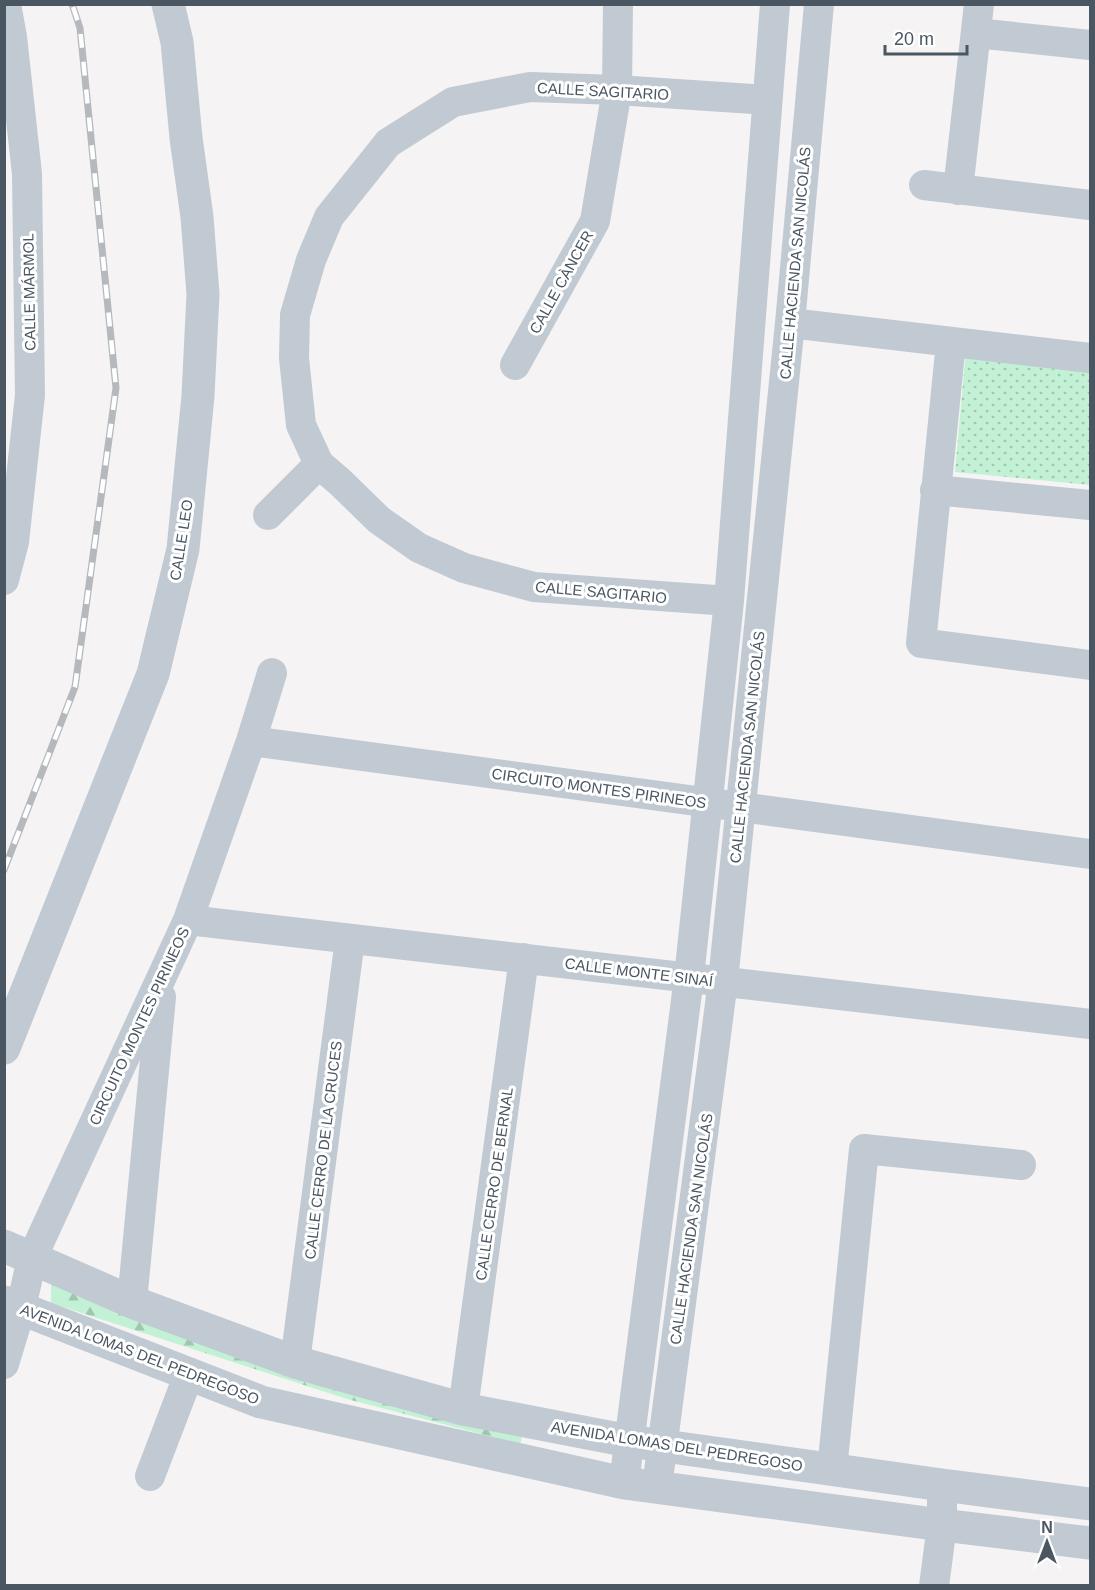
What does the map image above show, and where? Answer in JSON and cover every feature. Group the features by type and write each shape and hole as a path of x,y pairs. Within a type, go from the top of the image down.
{"street":[{"name":"CALLE MÁRMOL","path":"4,579 30,395 27,174 6,4"},
{"name":"CALLE LEO","path":"4,1048 153,674 183,549 198,396 203,294 197,217 186,138 177,42 168,4"},
{"name":"CALLE CÀNCER","path":"515,364 595,221 617,90 618,4"},
{"path":"624,1483 689,977 729,602 775,4"},
{"name":"CALLE HACIENDA SAN NICOLÁS","path":"657,1486 723,981 790,323 819,4"},
{"path":"958,190 978,19 1090,45"},
{"name":"CALLE SAGITARIO","path":"729,602 534,587 464,568 418,548 379,520 319,464 301,425 294,358 295,315 311,260 329,217 388,143 453,102 530,87 767,100"},
{"path":"924,185 1090,205"},
{"path":"790,323 1090,358"},
{"path":"951,342 921,643 1090,664"},
{"path":"268,514 319,464"},
{"path":"935,490 1090,505"},
{"name":"CIRCUITO MONTES PIRINEOS","path":"4,1364 19,1252 163,975 188,920 251,741 272,673"},
{"name":"CIRCUITO MONTES PIRINEOS","path":"251,741 1090,854"},
{"name":"CALLE MONTE SINAÍ","path":"188,920 1090,1023"},
{"name":"CALLE CERRO DE LA CRUCES","path":"295,1362 350,939"},
{"name":"CALLE CERRO DE BERNAL","path":"463,1409 524,958"},
{"path":"132,1302 163,975"},
{"path":"831,1470 864,1149 1021,1166"},
{"path":"660,1202 694,1205"},
{"name":"AVENIDA LOMAS DEL PEDREGOSO","path":"19,1252 132,1302 295,1362 463,1409 629,1442 1090,1504"},
{"name":"AVENIDA LOMAS DEL PEDREGOSO","path":"13,1305 261,1402 624,1483 1090,1543"},
{"path":"150,1476 189,1374"},
{"path":"934,1586 942,1525 942,1485"}],"green space":[{"path":"966,350 1090,367 1090,485 955,472"},
{"path":"59,1278 524,1431 520,1444 347,1399 51,1303 51,1286"}],"railway":[{"path":"4,870 75,687 116,388 80,28 72,4"}]}
